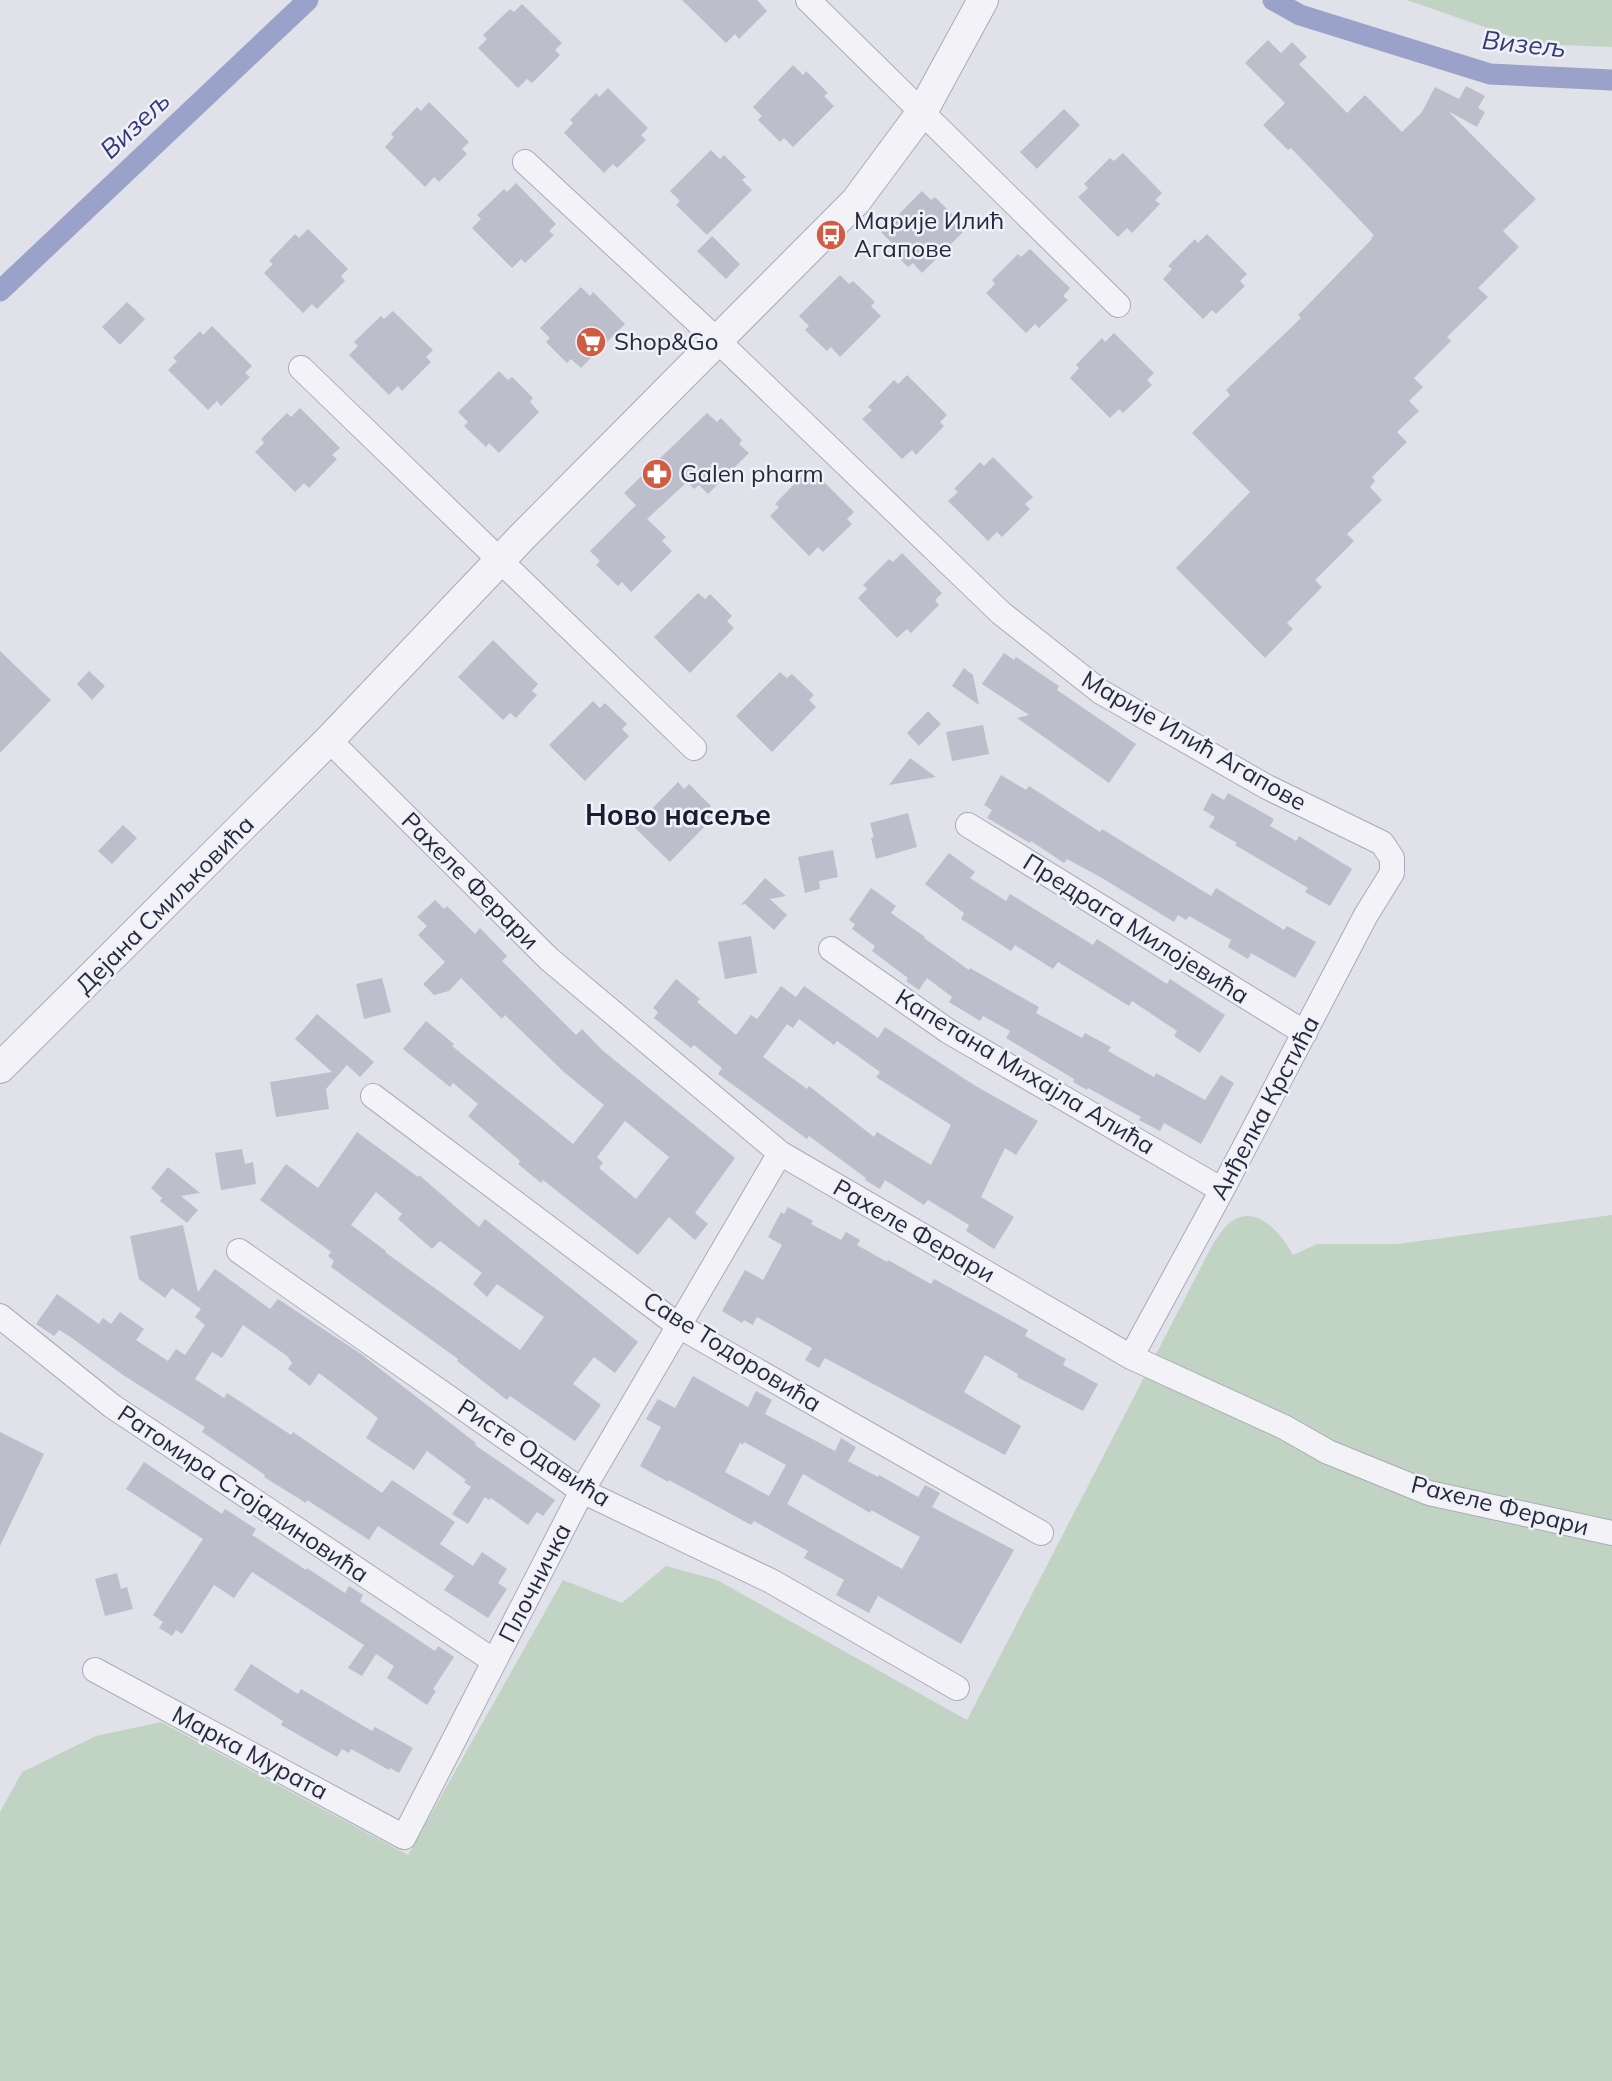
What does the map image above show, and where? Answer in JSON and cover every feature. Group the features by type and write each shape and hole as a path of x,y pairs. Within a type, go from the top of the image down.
{"street":[{"path":"808,0 1118,306"},
{"name":"Дејана Смиљковића","path":"0,1068 329,740 500,560 856,201 922,112 983,0"},
{"name":"Марије Илић Агапове","path":"525,162 717,340 1001,613 1101,692 1267,787 1382,843 1392,858"},
{"path":"301,368 694,748"},
{"name":"Рахеле Ферари","path":"329,740 549,959 780,1153 1131,1357 1284,1427 1328,1452 1429,1493 1612,1533"},
{"name":"Предрага Милојевића","path":"968,825 1305,1033"},
{"name":"Анђелка Крстића","path":"1131,1357 1366,915 1392,873 1392,858"},
{"name":"Капетана Михајла Алића","path":"831,949 948,1031 1222,1190"},
{"name":"Саве Тодоровића","path":"373,1096 679,1326 1041,1533"},
{"name":"Плочничка","path":"404,1837 582,1491 780,1153"},
{"name":"Ристе Одавића","path":"239,1251 582,1491 771,1581 957,1688"},
{"name":"Ратомира Стојадиновића","path":"0,1316 112,1406 494,1661"},
{"name":"Марка Мурата","path":"95,1670 404,1837"}],"green space":[{"path":"1407,0 1612,0 1612,47 1533,44"},
{"path":"1612,1215 1612,2081 0,2081 0,1812 22,1772 96,1736 161,1722 408,1855 563,1580 622,1603 666,1566 717,1580 967,1720 1214,1242 1229,1223 1242,1217 1260,1219 1276,1231 1293,1255 1317,1244 1398,1244"}],"building":[{"path":"682,0 757,0 767,11 739,39 735,34 726,43"},
{"path":"522,4 562,43 555,50 560,55 532,83 527,79 518,88 478,48 487,39 483,35 510,9 514,12"},
{"path":"1268,40 1281,53 1292,42 1307,57 1299,64 1347,113 1365,95 1402,132 1422,112 1435,87 1459,99 1466,86 1485,96 1478,108 1485,112 1477,127 1448,111 1536,199 1503,231 1519,247 1478,288 1488,297 1447,337 1451,341 1414,378 1423,387 1409,401 1419,411 1397,432 1407,442 1372,477 1375,481 1370,487 1382,500 1347,534 1354,541 1315,580 1322,587 1287,623 1293,629 1265,658 1176,568 1250,492 1192,433 1230,395 1226,390 1301,318 1298,315 1374,235 1291,148 1288,150 1263,125 1285,103 1245,63"},
{"path":"793,65 803,75 806,71 828,93 824,96 834,106 793,147 784,138 780,142 758,120 762,116 753,107"},
{"path":"608,88 648,128 641,135 646,140 617,168 613,164 604,173 564,133 573,123 570,120 596,93 599,97"},
{"path":"429,102 469,142 462,149 467,154 439,182 434,177 425,187 385,147 394,137 391,134 417,107 421,111"},
{"path":"1064,109 1080,125 1037,169 1020,152"},
{"path":"711,150 720,159 724,155 746,177 742,180 752,190 707,235 676,205 680,201 670,191"},
{"path":"1123,153 1162,193 1155,200 1160,204 1132,233 1127,228 1118,237 1078,197 1088,188 1084,184 1110,158 1114,161"},
{"path":"516,183 556,224 549,231 554,235 525,263 521,259 512,268 472,228 481,219 477,215 504,189 507,192"},
{"path":"922,191 931,200 935,197 956,218 953,222 963,232 922,273 913,263 908,267 887,246 891,242 881,232"},
{"path":"308,229 348,269 341,276 345,281 317,309 312,304 303,313 264,273 273,264 269,261 295,234 299,238"},
{"path":"1207,234 1247,274 1240,281 1245,286 1216,314 1212,310 1203,319 1163,279 1172,269 1168,266 1195,239 1198,243"},
{"path":"712,236 740,264 726,279 697,251"},
{"path":"1030,249 1070,288 1063,296 1068,300 1039,328 1035,324 1026,333 986,293 995,284 992,280 1018,254 1021,257"},
{"path":"840,275 849,284 853,281 875,302 871,306 881,316 840,357 831,347 827,351 805,330 809,326 799,316"},
{"path":"581,287 590,296 593,292 625,324 581,368 571,359 567,363 546,342 550,338 540,328"},
{"path":"127,302 145,319 120,345 102,327"},
{"path":"393,311 433,350 426,357 431,362 402,391 398,386 389,395 349,355 358,346 354,342 381,316 384,319"},
{"path":"212,326 252,366 245,373 250,377 221,406 217,401 208,410 168,370 177,361 173,358 200,331 203,335"},
{"path":"1114,333 1154,373 1147,380 1152,385 1123,413 1119,409 1110,418 1070,378 1079,368 1076,365 1102,338 1105,342"},
{"path":"499,371 508,380 512,377 533,398 530,402 539,412 499,453 489,443 486,447 464,426 468,422 458,412"},
{"path":"907,375 947,415 940,422 944,426 916,455 912,450 902,459 862,419 872,410 868,407 894,380 898,384"},
{"path":"300,408 340,448 332,455 337,459 309,488 304,483 295,492 255,452 264,443 261,439 287,413 291,417"},
{"path":"707,413 717,422 721,418 742,440 739,444 749,453 708,494 699,485 694,489 687,482 647,519 666,537 662,541 672,551 631,592 622,582 618,586 596,565 600,561 590,551 636,505 624,493"},
{"path":"993,457 1033,497 1025,504 1030,509 1002,537 997,532 988,541 948,501 958,492 954,489 980,462 984,466"},
{"path":"814,472 854,512 847,519 852,524 823,552 818,547 809,556 770,516 779,507 775,504 801,477 805,481"},
{"path":"902,553 942,593 935,600 939,605 911,633 907,629 897,638 858,598 867,589 863,585 889,559 893,562"},
{"path":"698,593 705,599 710,594 732,616 727,621 734,628 690,673 654,637"},
{"path":"493,640 538,684 532,691 537,695 516,718 510,713 503,720 458,677"},
{"path":"0,651 51,700 0,753"},
{"path":"1004,653 1014,660 1016,657 1059,686 1057,690 1136,744 1109,783 1017,718 1029,715 982,684"},
{"path":"964,668 973,675 979,705 952,686"},
{"path":"89,671 105,686 92,700 77,684"},
{"path":"780,672 787,678 792,674 814,695 809,700 816,707 772,752 736,716"},
{"path":"593,701 600,708 605,703 627,724 622,729 629,736 585,781 549,745"},
{"path":"928,711 941,724 919,746 907,733"},
{"path":"983,725 989,754 952,761 946,732"},
{"path":"910,758 936,777 889,785"},
{"path":"1001,775 1026,790 1029,786 1100,832 1102,829 1211,896 1216,888 1284,930 1287,926 1316,942 1295,978 1251,953 1248,959 1228,947 1231,940 1189,916 1186,920 1178,915 1174,922 1102,878 1067,859 1064,863 1031,841 1030,843 987,818 992,810 984,805"},
{"path":"678,782 684,789 689,784 711,806 706,810 713,818 670,862 634,827"},
{"path":"1212,793 1224,800 1228,793 1274,819 1270,826 1296,841 1299,836 1352,869 1330,906 1305,892 1308,888 1209,827 1215,817 1203,810"},
{"path":"908,813 917,847 876,859 870,823"},
{"path":"123,825 137,838 112,864 98,851"},
{"path":"833,850 838,877 819,881 820,889 805,893 798,857"},
{"path":"949,853 975,872 970,878 1006,901 1010,894 1093,945 1097,939 1167,984 1170,979 1225,1015 1200,1053 1174,1036 1177,1031 1132,1001 1129,1006 1058,962 1053,969 1015,945 1011,951 961,919 964,913 925,884"},
{"path":"765,878 786,896 770,899 787,915 774,930 745,904 741,905"},
{"path":"871,888 896,906 891,913 969,970 970,968 1039,1007 1036,1013 1082,1038 1085,1033 1111,1047 1108,1051 1154,1077 1156,1073 1205,1100 1221,1075 1234,1083 1201,1144 1164,1123 1160,1131 1139,1120 1141,1117 1073,1082 1074,1079 1006,1038 1010,1031 983,1016 980,1021 949,1002 952,997 927,978 919,990 906,981 908,978 872,951 875,946 852,929 855,924 849,920"},
{"path":"435,900 444,909 447,906 475,934 480,928 507,956 502,961 576,1035 582,1029 602,1050 735,1158 695,1213 708,1224 695,1240 669,1217 638,1255 543,1180 541,1183 518,1164 520,1161 468,1116 478,1104 453,1083 450,1087 403,1049 426,1021 454,1044 452,1046 573,1144 604,1105 564,1072 505,1015 502,1019 461,978 449,991 434,995 423,984 445,962 418,935 427,926 417,917","holes":["625,1121 669,1157 636,1199 599,1168 603,1163 597,1157"]},
{"path":"751,936 757,973 725,979 718,942"},
{"path":"382,978 391,1012 364,1019 356,984"},
{"path":"676,979 700,999 697,1002 736,1035 751,1015 757,1019 781,986 796,997 804,986 878,1038 885,1027 974,1085 1038,1121 1016,1155 1005,1148 981,1197 1014,1217 994,1249 966,1231 969,1225 928,1200 924,1205 885,1180 880,1189 865,1180 866,1178 809,1136 807,1139 718,1074 722,1068 694,1045 691,1048 654,1018 658,1012 653,1008","holes":["799,1019 834,1045 837,1041 880,1072 876,1077 951,1125 931,1165 877,1132 874,1137 809,1086 807,1089 763,1057 787,1024 793,1028"]},
{"path":"317,1014 374,1062 360,1077 347,1065 326,1089 329,1109 276,1117 270,1082 332,1072 295,1039"},
{"path":"357,1132 418,1177 419,1175 479,1227 485,1219 638,1342 615,1373 594,1357 573,1384 601,1405 575,1441 510,1396 507,1400 457,1361 458,1359 331,1267 334,1261 328,1256 331,1252 260,1200 286,1164 318,1188","holes":["376,1192 402,1214 398,1219 432,1249 440,1241 482,1273 473,1284 487,1297 497,1284 544,1317 520,1350 351,1225"]},
{"path":"242,1149 245,1164 253,1162 256,1184 221,1190 215,1153"},
{"path":"168,1167 200,1193 181,1196 198,1210 187,1223 160,1201 162,1198 151,1188"},
{"path":"788,1207 813,1221 811,1224 841,1240 846,1232 860,1240 857,1245 887,1262 888,1260 931,1284 934,1279 1028,1330 1025,1336 1066,1359 1063,1365 1098,1384 1083,1411 1017,1377 1018,1374 985,1355 964,1392 1021,1426 1005,1455 825,1358 819,1368 805,1360 812,1348 757,1317 753,1325 744,1320 742,1323 722,1311 745,1270 763,1280 782,1245 768,1237 781,1212 784,1214"},
{"path":"183,1225 198,1292 215,1269 270,1309 278,1299 361,1354 476,1443 475,1445 555,1500 543,1516 537,1512 528,1525 491,1498 489,1500 485,1497 468,1524 452,1514 471,1487 464,1482 466,1480 427,1451 414,1470 366,1438 378,1418 319,1373 310,1386 288,1369 292,1363 287,1356 243,1325 222,1358 212,1352 195,1379 224,1398 227,1393 291,1435 293,1432 382,1493 392,1480 455,1522 440,1544 473,1566 482,1552 507,1569 498,1583 507,1589 488,1618 444,1590 454,1576 378,1526 369,1540 307,1500 306,1503 264,1477 265,1475 202,1432 205,1427 123,1375 69,1336 59,1330 54,1336 36,1324 57,1294 99,1324 103,1318 111,1324 120,1312 144,1329 136,1340 168,1361 176,1349 185,1355 205,1325 195,1317 201,1309 172,1288 165,1298 139,1279 130,1236"},
{"path":"693,1376 748,1407 756,1391 772,1400 765,1414 835,1451 841,1438 856,1447 848,1461 918,1497 925,1485 940,1493 932,1507 1014,1550 961,1644 878,1596 869,1613 836,1595 844,1580 804,1558 808,1551 754,1521 751,1525 640,1466 661,1427 646,1419 658,1399 675,1408","holes":["744,1442 786,1465 769,1496 725,1472 740,1443 743,1445","803,1474 870,1513 871,1510 920,1537 902,1569 787,1504"]},
{"path":"0,1432 44,1454 0,1546"},
{"path":"144,1462 222,1514 225,1509 256,1529 252,1535 306,1570 307,1568 345,1593 349,1586 363,1595 360,1601 435,1651 438,1646 454,1657 433,1689 436,1691 427,1705 387,1678 394,1666 376,1654 362,1676 348,1668 364,1645 252,1572 234,1598 214,1585 182,1634 176,1630 172,1636 159,1628 163,1622 153,1615 203,1539 126,1489"},
{"path":"117,1573 121,1589 127,1587 133,1609 105,1616 95,1579"},
{"path":"251,1664 298,1694 301,1689 372,1731 375,1727 413,1748 399,1773 351,1749 349,1753 342,1749 337,1757 281,1725 283,1721 234,1690"}],"waterway":[{"name":"Визељ","path":"0,291 308,0"},
{"name":"Визељ","path":"1273,0 1300,15 1490,74 1612,80"}],"place":[{"name":"Марије Илић Агапове","path":"831,235"},
{"name":"Shop&Go","path":"591,342"},
{"name":"Galen pharm","path":"657,474"}],"district":[{"name":"Ново насеље","path":"678,815"}]}
